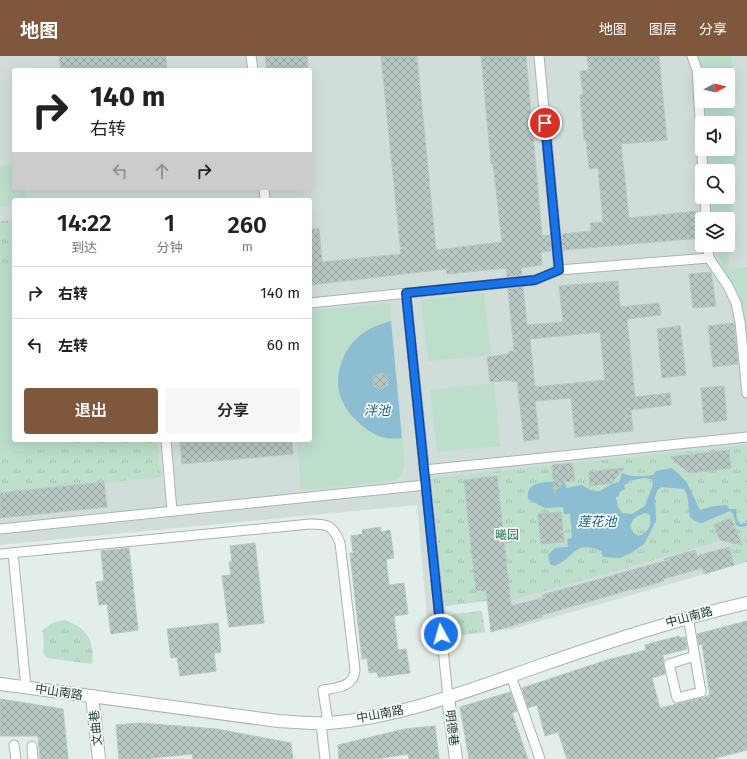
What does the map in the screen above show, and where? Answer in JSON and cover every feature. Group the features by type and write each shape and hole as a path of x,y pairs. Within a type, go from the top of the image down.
{"street":[{"name":"中山南路","path":"0,684 278,721 325,723 351,720 413,708 620,638 688,617 747,603"},
{"name":"文曲巷","path":"92,696 99,759"},
{"name":"明德巷","path":"448,697 456,759"}],"lane":[{"path":"251,56 253,68"},
{"path":"538,56 559,270"},
{"path":"692,56 697,70 703,164"},
{"path":"709,252 709,258 728,286 736,303 740,322 747,393"},
{"path":"312,303 535,280 559,270 709,258"},
{"path":"406,293 448,697"},
{"path":"424,470 747,437"},
{"path":"166,442 172,511"},
{"path":"0,529 426,485"},
{"path":"0,554 310,524 323,524 329,526 337,535 340,543 355,670 353,678 343,687 323,690 325,759"},
{"path":"13,553 26,687"},
{"path":"688,617 695,656 701,692 677,698 668,664 695,656"},
{"path":"510,676 540,759"},
{"path":"14,745 16,759"},
{"path":"32,746 33,759"}],"shaded area":[{"path":"0,56 747,56 747,562 505,631 501,599 445,606 450,648 430,651 417,505 0,545"}],"green space":[{"path":"697,56 731,56 732,68 701,68"},
{"path":"706,108 734,108 735,116 706,116"},
{"path":"735,117 737,147 735,174 735,164 709,164 709,156 735,156"},
{"path":"12,164 12,190 25,190 26,198 12,198 12,205 0,207 0,166"},
{"path":"712,204 733,204 732,212 712,212"},
{"path":"12,220 12,442 157,442 161,477 0,493 0,221"},
{"path":"718,252 729,252 728,269 747,267 747,339 745,315 741,303 723,270"},
{"path":"12,272 12,442 71,442 60,448 0,454 0,273"},
{"path":"484,293 491,355 428,361 421,300"},
{"path":"390,303 391,321 360,335 348,349 340,397 349,413 368,431 384,437 402,438 404,467 399,477 394,481 301,490 297,442 312,442 312,311"},
{"path":"494,383 500,446 437,452 430,390"},
{"name":"曦园","path":"747,445 747,562 734,565 727,539 502,603 501,599 445,606 432,478"},
{"path":"482,611 485,632 455,636 452,614"},
{"path":"65,620 79,627 88,636 92,648 92,664 47,658 44,655 43,630 52,623"}],"water":[{"name":"泮池","path":"391,321 402,438 397,439 378,436 361,425 344,405 338,386 340,368 347,350 359,336 366,331 375,326","holes":["381,373 387,376 388,385 381,389 373,377"]},
{"name":"莲花池","path":"672,468 686,481 700,510 714,506 727,505 729,509 736,509 737,519 740,524 747,523 747,526 740,527 736,525 733,514 730,511 702,523 697,522 690,517 687,495 684,489 661,487 657,491 655,497 656,521 644,544 631,553 620,558 603,557 601,551 585,547 575,551 561,563 554,566 550,564 548,555 555,548 568,547 567,539 572,538 570,514 564,514 563,507 545,508 528,499 528,493 531,488 540,483 564,482 567,488 582,485 594,491 598,491 619,482 622,473 630,476 641,476 653,475 656,471","holes":["644,478 651,479 653,482 645,506 632,514 622,513 618,507 616,498 619,495 619,492 625,489 624,485 628,483 628,481","646,513 650,515 650,526 647,531 638,536 631,529 632,522 641,514"]}],"building":[{"path":"59,56 166,56 167,68 61,68"},
{"path":"265,56 307,56 308,68 267,68"},
{"path":"381,56 417,56 436,250 502,242 493,164 491,164 481,56 526,56 542,236 550,235 551,251 541,252 542,265 521,268 522,275 507,277 506,268 447,274 446,269 312,285 312,229 319,229 322,262 401,254"},
{"path":"587,56 659,56 667,140 621,144 629,218 698,211 695,212 695,239 563,250 562,234 591,231 590,223 603,222 598,168 589,169 586,140 584,140 580,95 583,94 580,71 589,70"},
{"path":"711,272 716,306 693,308 689,274"},
{"path":"618,281 620,307 659,303 661,315 627,319 635,397 670,393 671,405 631,410 633,431 575,437 571,398 535,401 539,439 524,441 517,381 490,382 487,357 509,354 509,351 514,351 508,289 523,287 527,325 563,322 559,286","holes":["600,332 605,380 535,387 530,339"]},
{"path":"734,323 738,364 713,367 708,326"},
{"path":"680,326 686,375 662,378 657,329"},
{"path":"381,373 387,376 388,385 381,389 374,386 373,377"},
{"path":"724,386 727,420 704,423 701,388"},
{"path":"180,442 292,442 293,454 182,464"},
{"path":"729,450 731,468 690,473 670,457"},
{"path":"572,463 575,481 564,482 554,493 552,465"},
{"path":"624,468 612,483 590,486 589,472"},
{"path":"497,476 511,606 543,598 542,595 665,561 664,559 695,550 697,556 729,547 734,565 704,574 702,568 663,579 664,581 542,615 542,617 491,632 486,590 476,591 464,480"},
{"path":"104,482 107,507 0,518 0,493"},
{"path":"561,512 564,542 541,544 538,514"},
{"path":"731,518 742,545 720,540 714,525"},
{"path":"381,527 381,532 390,530 394,558 386,559 389,585 404,583 408,614 394,616 398,650 406,649 410,673 378,677 377,672 369,673 367,658 362,659 350,553 353,553 351,536 363,534 362,530"},
{"path":"255,543 264,623 229,627 222,576 231,575 229,562 232,562 230,546"},
{"path":"129,548 138,630 111,634 107,604 99,605 96,582 104,581 101,551"},
{"path":"747,621 747,750 712,759 567,759 558,732 545,736 537,705 528,708 522,688 607,660 646,650 645,645 679,636 680,638 685,637 687,649 663,655 665,674 652,678 660,708 710,695 702,644 699,645 697,634"},
{"path":"218,623 221,652 214,653 216,671 180,676 177,657 171,658 167,629"},
{"path":"510,692 517,711 512,713 528,759 469,759 460,707"},
{"path":"0,699 63,709 68,759 40,759 38,736 0,736"},
{"path":"140,723 217,729 291,743 293,759 193,759 192,754 144,759 119,759 116,725"},
{"path":"435,726 439,759 409,759 408,754 376,759 339,759 338,745 405,729"}],"route":[{"path":"441,634 406,293 535,280 559,270 545,123"}]}
